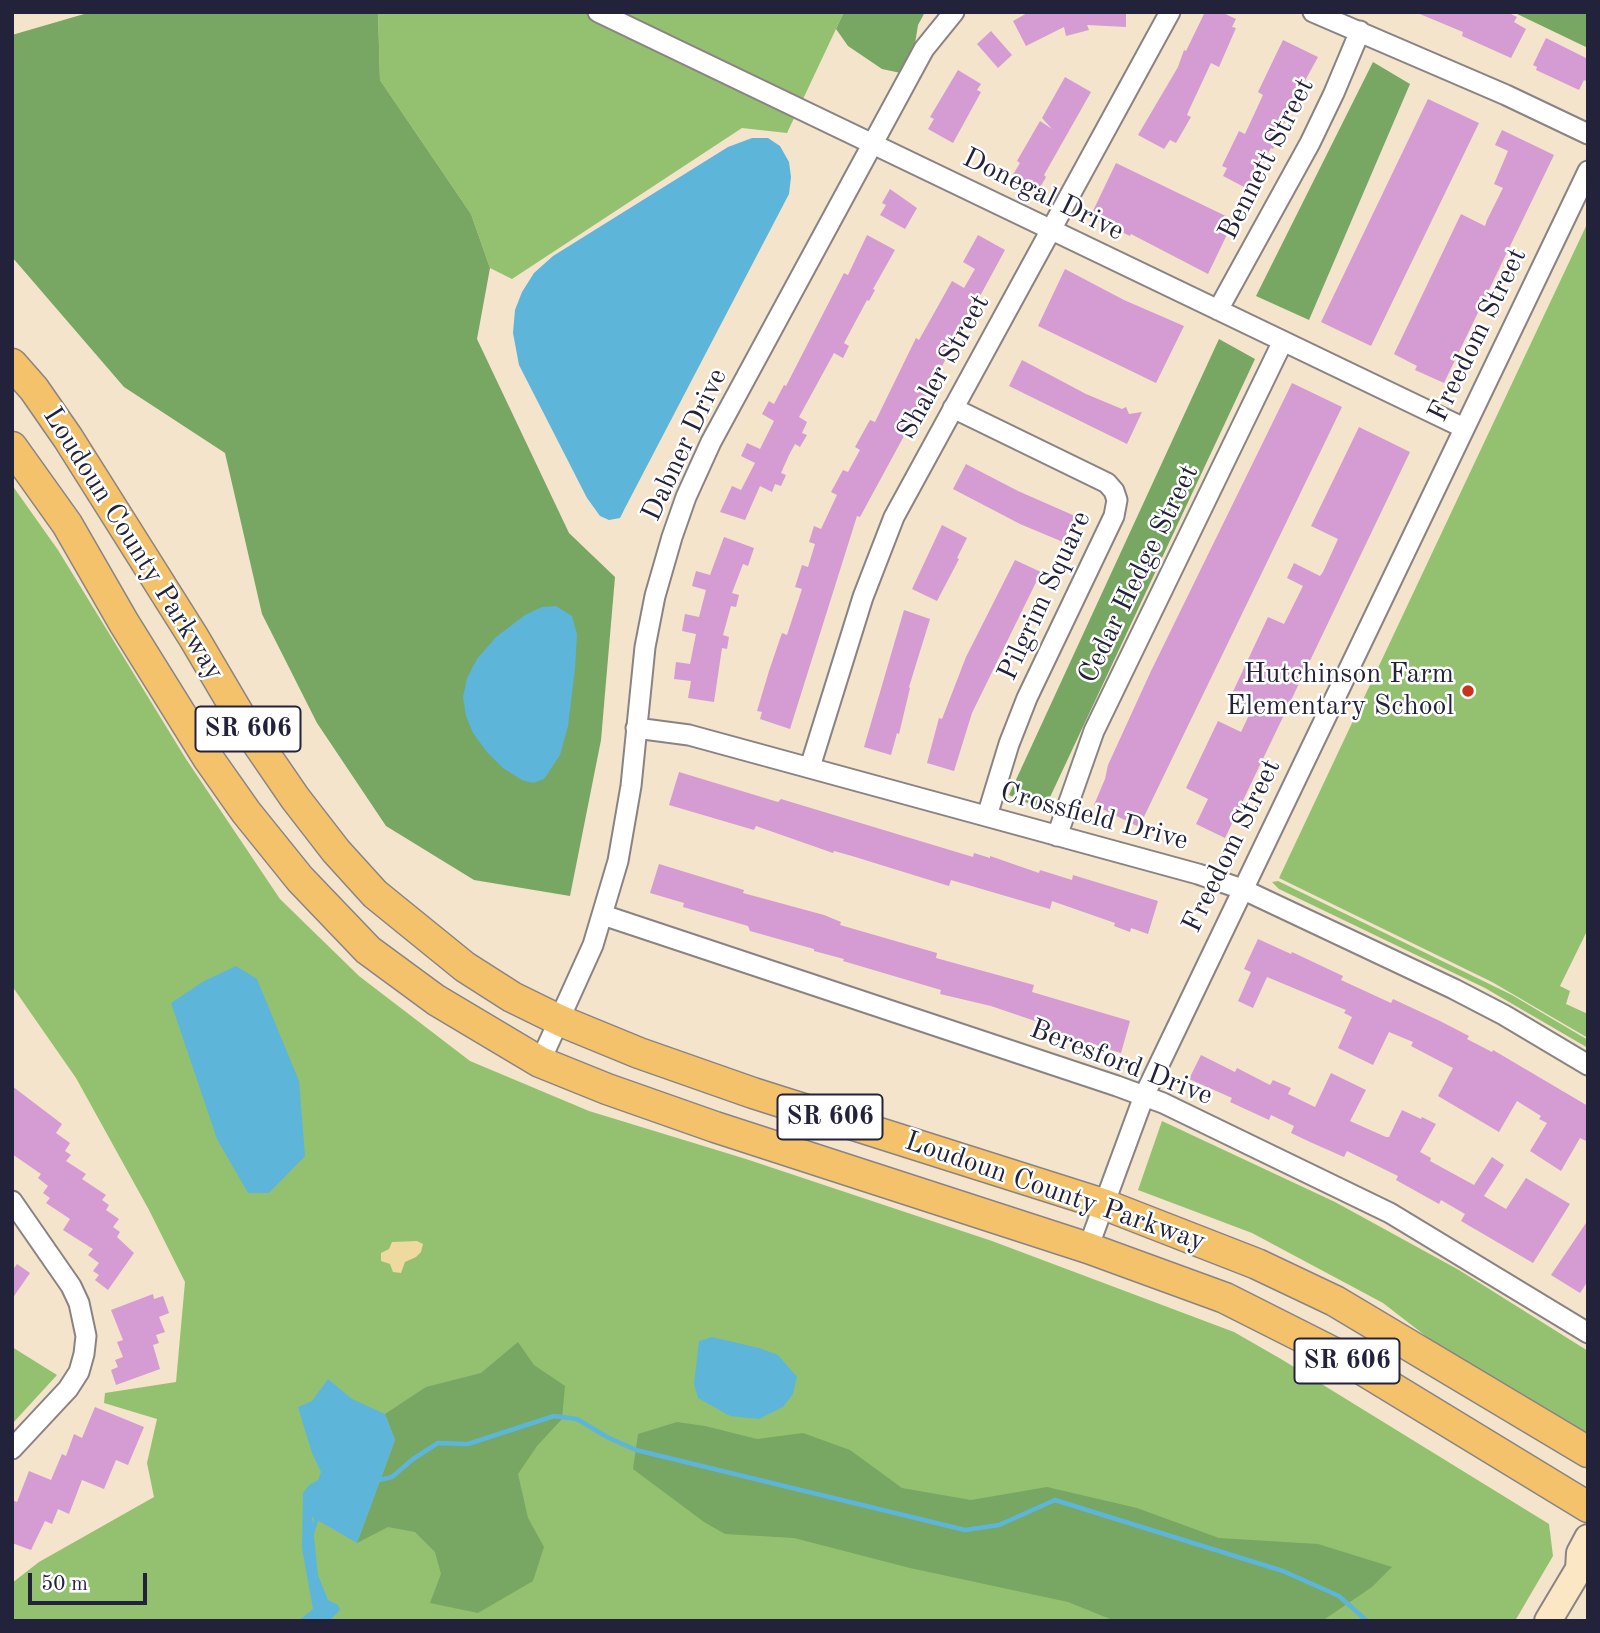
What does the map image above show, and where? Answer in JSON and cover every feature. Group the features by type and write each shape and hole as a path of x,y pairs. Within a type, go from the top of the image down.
{"main road":[{"name":"Loudoun County Parkway","path":"12,364 34,389 68,438 194,638 247,728 295,798 336,851 375,894 455,960 512,996 561,1021 639,1053 754,1093 1103,1204 1257,1264 1335,1301 1588,1452"},
{"name":"Loudoun County Parkway","path":"12,447 67,524 124,623 208,758 246,813 300,879 368,950 436,1000 540,1062 715,1127 1088,1248 1225,1298 1307,1338 1588,1507"},
{"path":"1541,1478 1588,1489"}],"street":[{"name":"Donegal Drive","path":"598,12 1464,428"},
{"name":"Dabner Drive","path":"540,1062 583,970 603,915 625,826 645,647 655,596 686,497 711,442 924,49 954,12"},
{"name":"Shaler Street","path":"810,767 876,560 894,517 1170,12"},
{"path":"1313,12 1506,95 1588,134"},
{"name":"Bennett Street","path":"1219,310 1310,142 1360,31"},
{"name":"Freedom Street","path":"1088,1248 1144,1096 1588,171"},
{"name":"Cedar Hedge Street","path":"1057,835 1094,731 1283,341"},
{"name":"Pilgrim Square","path":"953,408 1107,483 1117,500 1114,516 1027,698 1009,744 987,816"},
{"name":"Crossfield Drive","path":"636,728 689,734 1198,874 1242,889 1454,989 1588,1065"},
{"name":"Beresford Drive","path":"603,915 1144,1096 1390,1213 1588,1333"},
{"path":"12,1201 71,1286 82,1311 86,1336 85,1354 79,1372 68,1389 12,1449"},
{"path":"1548,1621 1584,1566 1580,1553 1588,1538"}],"green space":[{"path":"91,12 378,12 380,80 471,214 490,268 477,339 569,533 615,577 601,740 570,896 474,880 386,826 317,723 262,614 225,453 124,387 12,257 12,35"},
{"path":"378,12 844,12 787,133 742,128 512,279 490,268 471,214 380,80"},
{"path":"844,12 925,12 918,25 910,75 882,69 848,46 836,29"},
{"path":"1513,12 1588,12 1588,48"},
{"path":"1373,62 1410,84 1309,320 1256,296"},
{"name":"Hutchinson Farm Elementary School","path":"1588,222 1588,929 1560,986 1570,991 1566,1004 1588,1014 1588,1038 1492,982 1279,878"},
{"path":"1219,339 1255,359 1044,810 1009,795"},
{"path":"12,485 58,550 186,759 280,899 359,976 470,1061 589,1111 746,1159 992,1241 1234,1332 1549,1524 1553,1556 1515,1621 12,1621 12,1583 39,1562 154,1497 147,1463 157,1419 104,1403 105,1393 176,1382 185,1282 149,1210 76,1078 12,986"},
{"path":"1278,881 1512,995 1588,1040 1588,1048 1485,988 1279,889 1272,882"},
{"path":"1162,1121 1335,1202 1459,1270 1588,1351 1588,1434 1449,1354 1383,1303 1252,1233 1138,1190"},
{"path":"518,1342 534,1365 565,1386 562,1419 537,1446 518,1474 528,1518 544,1547 533,1581 478,1613 430,1603 441,1574 435,1552 415,1532 388,1527 357,1543 395,1440 385,1414 426,1387 481,1373"},
{"path":"12,1347 57,1375 12,1424"},
{"path":"677,1422 757,1439 803,1433 850,1450 902,1488 971,1500 1047,1487 1137,1508 1219,1538 1318,1544 1392,1567 1372,1587 1322,1621 1115,1621 1068,1602 910,1568 794,1538 725,1534 704,1522 633,1469 638,1434"}],"sand":[{"path":"417,1241 423,1244 421,1252 405,1262 401,1273 393,1272 390,1264 381,1261 381,1253 389,1249 392,1242"}],"water":[{"path":"752,138 768,138 780,146 789,162 789,194 620,518 609,520 600,516 587,498 519,365 513,333 515,310 534,273 553,256 728,147"},
{"path":"556,606 572,616 577,634 568,726 560,755 544,779 533,783 522,780 503,768 486,751 473,733 466,716 463,697 467,678 477,659 496,637 525,615 542,607"},
{"path":"236,966 257,979 299,1081 305,1156 269,1193 248,1193 217,1139 171,1003 204,981"},
{"path":"712,1337 778,1355 797,1377 793,1394 783,1407 759,1419 730,1416 698,1398 694,1384 699,1341"},
{"path":"328,1379 352,1399 385,1414 395,1440 357,1543 312,1517 318,1575 328,1600 338,1605 340,1610 329,1621 298,1621 313,1609 302,1548 303,1493 309,1485 318,1480 321,1472 312,1453 298,1407 312,1401"}],"building":[{"path":"1029,12 1126,12 1126,27 1087,25 1089,30 1066,36 1064,27 1026,46 1013,21"},
{"path":"1205,12 1221,12 1236,19 1232,27 1236,28 1219,67 1211,63 1187,115 1191,117 1176,143 1170,140 1164,149 1138,135 1178,67 1184,50 1186,51"},
{"path":"1415,12 1507,12 1517,17 1514,22 1526,29 1511,58 1462,36 1463,32"},
{"path":"991,31 1012,55 998,68 977,44"},
{"path":"1546,38 1588,59 1588,82 1584,80 1579,90 1536,70 1537,67 1533,65"},
{"path":"1283,40 1318,57 1295,99 1273,149 1271,148 1248,189 1223,176 1227,168 1222,166 1239,131 1245,134 1263,95 1258,92"},
{"path":"958,70 981,84 977,90 981,92 953,143 928,129 934,119 930,117"},
{"path":"1065,77 1091,92 1044,175 1046,177 1037,193 1011,178 1020,163 1017,161 1040,121 1052,129 1042,118"},
{"path":"1428,99 1479,123 1371,346 1321,322"},
{"path":"1502,130 1554,155 1444,383 1415,370 1417,366 1394,354 1461,214 1485,226 1503,188 1494,184 1508,151 1495,145"},
{"path":"1116,163 1234,220 1208,274 1131,234 1130,236 1090,217"},
{"path":"890,189 917,208 905,229 880,215 886,205 882,203"},
{"path":"867,235 895,250 844,343 849,346 843,358 834,353 799,417 807,422 802,433 807,435 800,447 795,444 789,455 781,473 786,475 781,486 775,484 772,492 760,486 745,520 720,512 732,486 741,490 755,463 741,456 747,443 760,449 774,421 762,414 769,401 774,404 784,385 786,386 844,273 848,275"},
{"path":"978,235 1005,250 860,517 857,516 790,729 760,719 762,712 757,711 769,671 782,633 787,635 802,589 795,587 802,565 808,567 815,544 809,542 814,526 821,529 837,495 831,492 843,470 848,472 860,450 855,447 870,420 875,422 916,338 919,340 952,281 964,288 975,269 963,262"},
{"path":"1065,269 1124,300 1184,326 1156,383 1038,326"},
{"path":"1022,360 1086,394 1122,409 1126,407 1129,414 1142,412 1127,444 1009,386"},
{"path":"1292,383 1342,407 1139,827 1094,805 1108,765 1151,671"},
{"path":"1359,427 1410,452 1225,838 1196,824 1208,799 1186,788 1218,721 1241,732 1251,711 1229,700 1268,617 1284,624 1303,586 1287,578 1294,563 1320,576 1323,572 1338,539 1311,526"},
{"path":"966,464 1075,516 1063,542 1020,524 953,489"},
{"path":"942,525 967,538 937,601 912,589"},
{"path":"724,537 754,548 748,566 743,564 732,593 739,595 736,607 731,606 723,635 729,637 727,649 722,648 714,702 688,698 691,681 674,679 676,662 690,664 696,634 682,631 685,614 699,617 706,590 692,586 696,571 710,575"},
{"path":"1015,560 1041,572 972,713 954,771 927,763 939,718 942,719 966,657"},
{"path":"904,610 930,619 891,755 864,747"},
{"path":"679,772 778,802 781,799 973,857 974,853 990,856 1039,873 1040,870 1072,880 1073,875 1158,901 1148,934 1131,928 1130,932 1114,926 1115,923 1052,901 1050,909 951,880 949,886 852,856 834,851 833,853 756,826 754,830 669,805"},
{"path":"659,864 744,890 743,893 824,915 841,922 840,925 937,953 936,958 1034,985 1032,992 1130,1021 1121,1053 1036,1028 1038,1022 991,1006 940,994 941,990 843,961 844,959 814,949 750,931 748,926 683,907 684,903 650,893"},
{"path":"1258,939 1343,976 1341,980 1391,1003 1393,999 1440,1021 1469,1036 1467,1039 1492,1052 1493,1050 1588,1106 1588,1142 1580,1138 1561,1171 1530,1151 1547,1123 1539,1119 1541,1116 1517,1101 1499,1132 1438,1096 1453,1068 1411,1046 1413,1042 1389,1032 1373,1065 1338,1048 1352,1017 1344,1013 1346,1010 1267,977 1253,1008 1238,1001 1251,972 1244,969"},
{"path":"1201,1055 1235,1072 1237,1068 1270,1085 1273,1080 1291,1088 1288,1094 1315,1107 1331,1073 1366,1090 1350,1121 1386,1137 1389,1137 1402,1110 1436,1124 1420,1152 1431,1158 1430,1161 1474,1185 1492,1157 1504,1165 1484,1196 1506,1209 1526,1178 1570,1204 1533,1263 1461,1221 1465,1214 1441,1200 1439,1204 1396,1180 1398,1176 1347,1151 1344,1157 1310,1142 1291,1133 1294,1126 1271,1115 1269,1120 1230,1102 1232,1098 1189,1079"},
{"path":"12,1086 62,1124 56,1133 70,1143 65,1151 71,1155 66,1161 86,1174 82,1179 106,1195 102,1200 109,1205 106,1210 119,1219 113,1227 120,1232 117,1237 134,1253 108,1290 95,1280 99,1275 93,1271 99,1263 88,1255 93,1249 63,1230 70,1219 46,1203 50,1198 43,1193 48,1186 38,1178 41,1174 12,1154"},
{"path":"1588,1220 1588,1281 1580,1293 1551,1275"},
{"path":"17,1264 30,1273 12,1299 12,1271"},
{"path":"153,1294 154,1299 163,1296 169,1313 159,1317 165,1332 156,1335 159,1343 153,1345 160,1369 116,1385 111,1370 118,1367 115,1360 123,1357 117,1342 123,1340 111,1310"},
{"path":"95,1407 144,1427 128,1465 116,1460 104,1489 82,1480 69,1514 58,1509 52,1524 45,1521 31,1550 12,1543 12,1500 17,1502 29,1471 51,1480 62,1454 66,1456 74,1434 82,1438"}],"waterway":[{"path":"375,1481 392,1477 438,1443 468,1444 554,1416 577,1419 636,1450 965,1530 999,1525 1055,1500 1283,1571 1339,1596 1367,1621"},
{"path":"312,1533 318,1514"}],"place":[{"name":"Hutchinson Farm Elementary School","path":"1468,691"}]}
